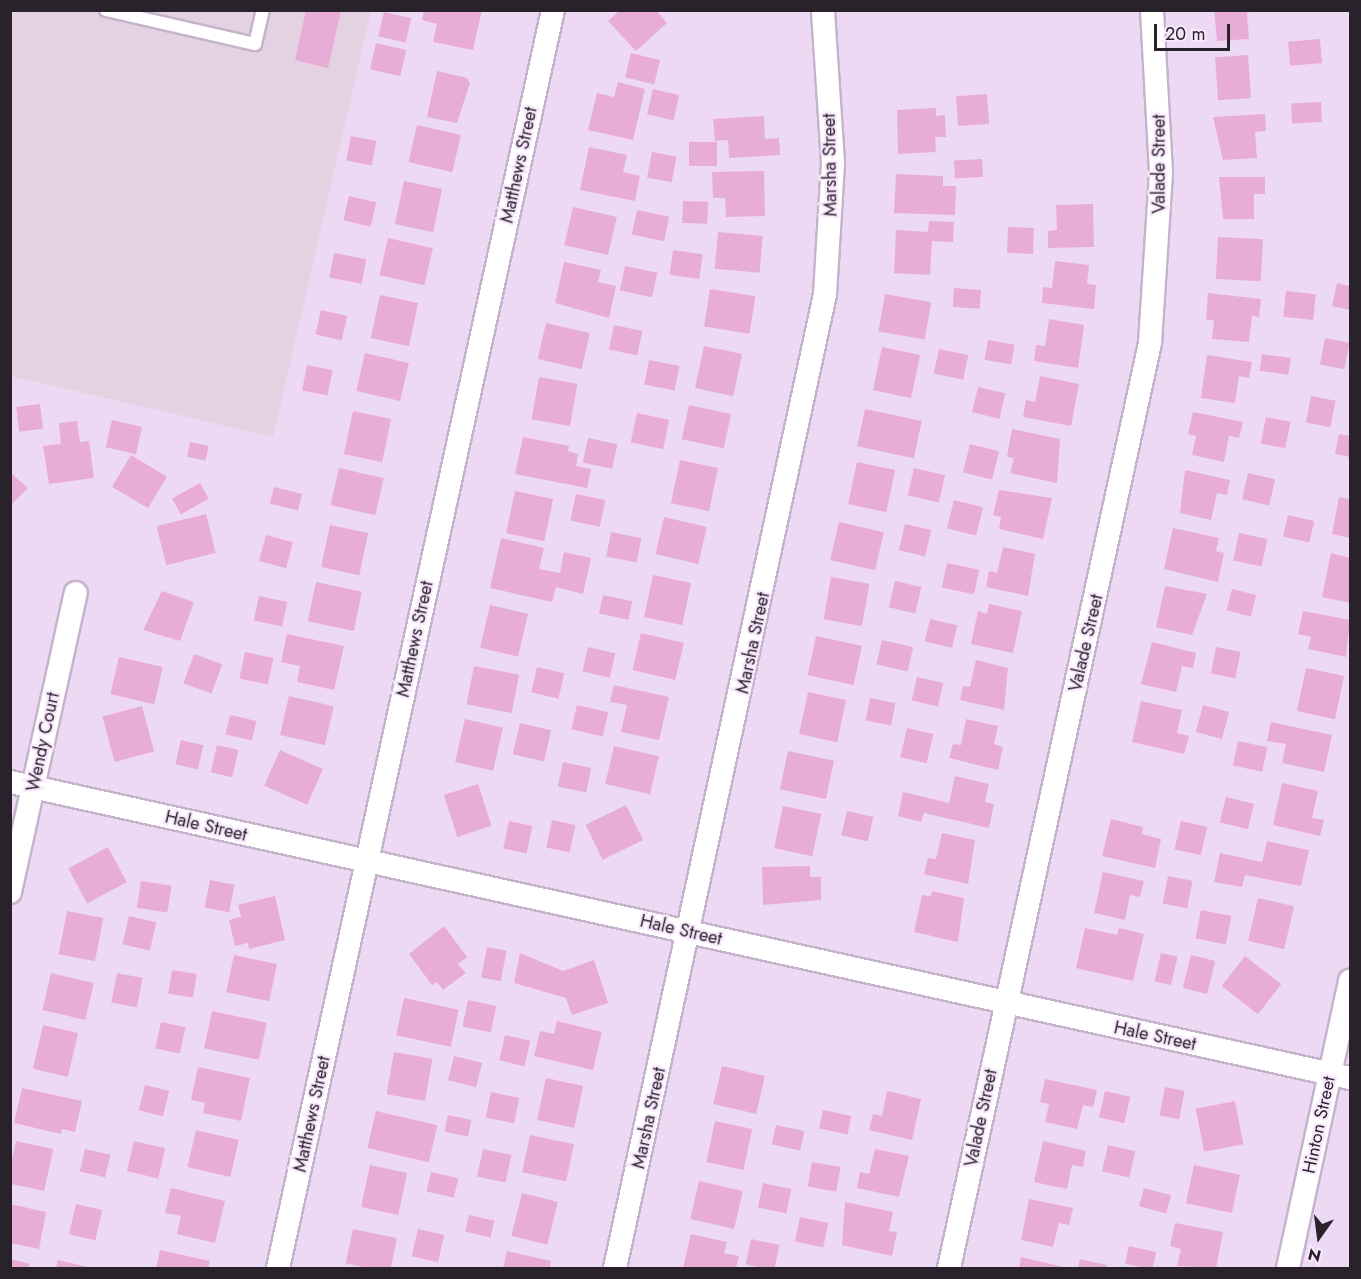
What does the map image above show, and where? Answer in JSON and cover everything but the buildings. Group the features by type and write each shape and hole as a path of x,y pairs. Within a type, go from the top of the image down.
{"street":[{"name":"Matthews Street","path":"278,1269 553,10"},
{"name":"Marsha Street","path":"615,1269 690,932 825,294 832,162 823,10"},
{"name":"Valade Street","path":"949,1269 1150,343 1161,172 1152,10"},
{"name":"Wendy Court","path":"10,892 76,593"},
{"name":"Hale Street","path":"10,782 1340,1076"},
{"name":"Hinton Street","path":"1288,1269 1340,1076 1350,981"}],"lane":[{"path":"106,10 255,44 263,10"}],"shaded area":[{"path":"11,11 371,11 273,437 11,376"}]}
